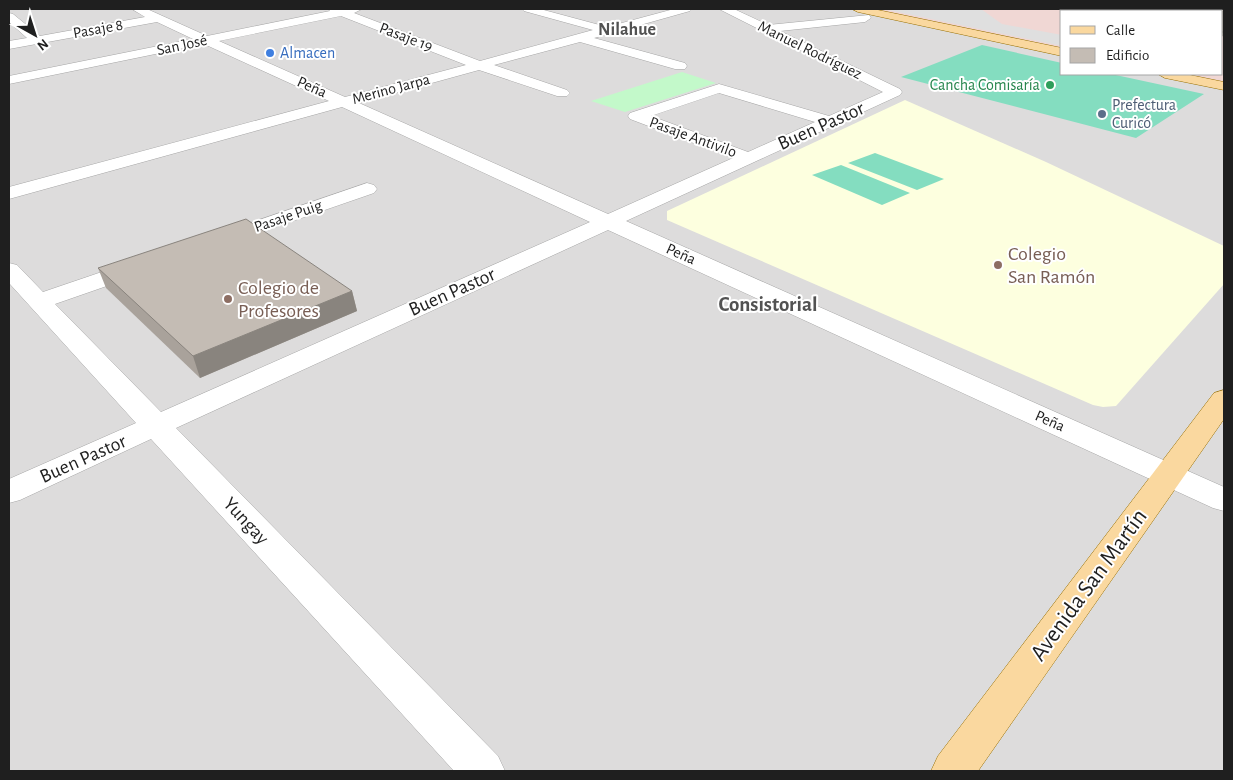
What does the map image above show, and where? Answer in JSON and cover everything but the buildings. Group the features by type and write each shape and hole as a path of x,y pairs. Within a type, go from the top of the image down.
{"main road":[{"path":"861,13 1060,52"},
{"path":"1171,75 1224,86"},
{"name":"Avenida San Martín","path":"953,771 1224,399"}],"street":[{"name":"Peña","path":"138,9 1224,500"},
{"name":"San José","path":"9,80 207,40 337,10 356,9"},
{"path":"528,9 606,30"},
{"name":"Merino Jarpa","path":"9,193 686,9"},
{"name":"Manuel Rodríguez","path":"725,9 895,92"},
{"name":"Pasaje 19","path":"337,10 479,65 562,93"},
{"path":"768,29 861,13"},
{"name":"Pasaje 8","path":"9,45 158,18"},
{"path":"10,19 37,40"},
{"path":"580,38 680,66"},
{"path":"9,63 26,77"},
{"name":"Pasaje Antivilo","path":"749,158 636,116 719,88 830,121"},
{"name":"Buen Pastor","path":"9,492 895,92"},
{"name":"Pasaje Puig","path":"208,244 367,189"},
{"path":"39,302 161,260"},
{"name":"Yungay","path":"9,270 483,771"}],"shaded area":[{"path":"9,9 1224,9 1224,771 9,771"},
{"path":"871,9 1224,9 1224,83 1186,75 1223,75 1223,10 1060,10 1060,48"},
{"path":"883,9 981,9 1002,24 1060,35 1060,46"},
{"name":"Colegio San Ramón","path":"905,100 1046,162 1224,246 1224,284 1116,406 1103,407 1093,405 667,220 667,211"}],"green space":[{"name":"Cancha Comisaría","path":"982,45 1060,63 1060,75 1116,75 1204,94 1136,138 901,77"},
{"path":"682,72 716,83 625,112 591,101"},
{"path":"875,153 944,179 917,190 848,163"},
{"path":"841,165 910,193 882,205 812,175"}],"place":[{"name":"Almacen","path":"270,53"},
{"name":"Cancha Comisaría","path":"1050,85"},
{"name":"Prefectura Curicó","path":"1102,114"},
{"name":"Colegio San Ramón","path":"998,265"},
{"name":"Colegio de Profesores","path":"228,299"}],"district":[{"name":"Nilahue","path":"627,30"},
{"name":"Consistorial","path":"768,304"}]}
